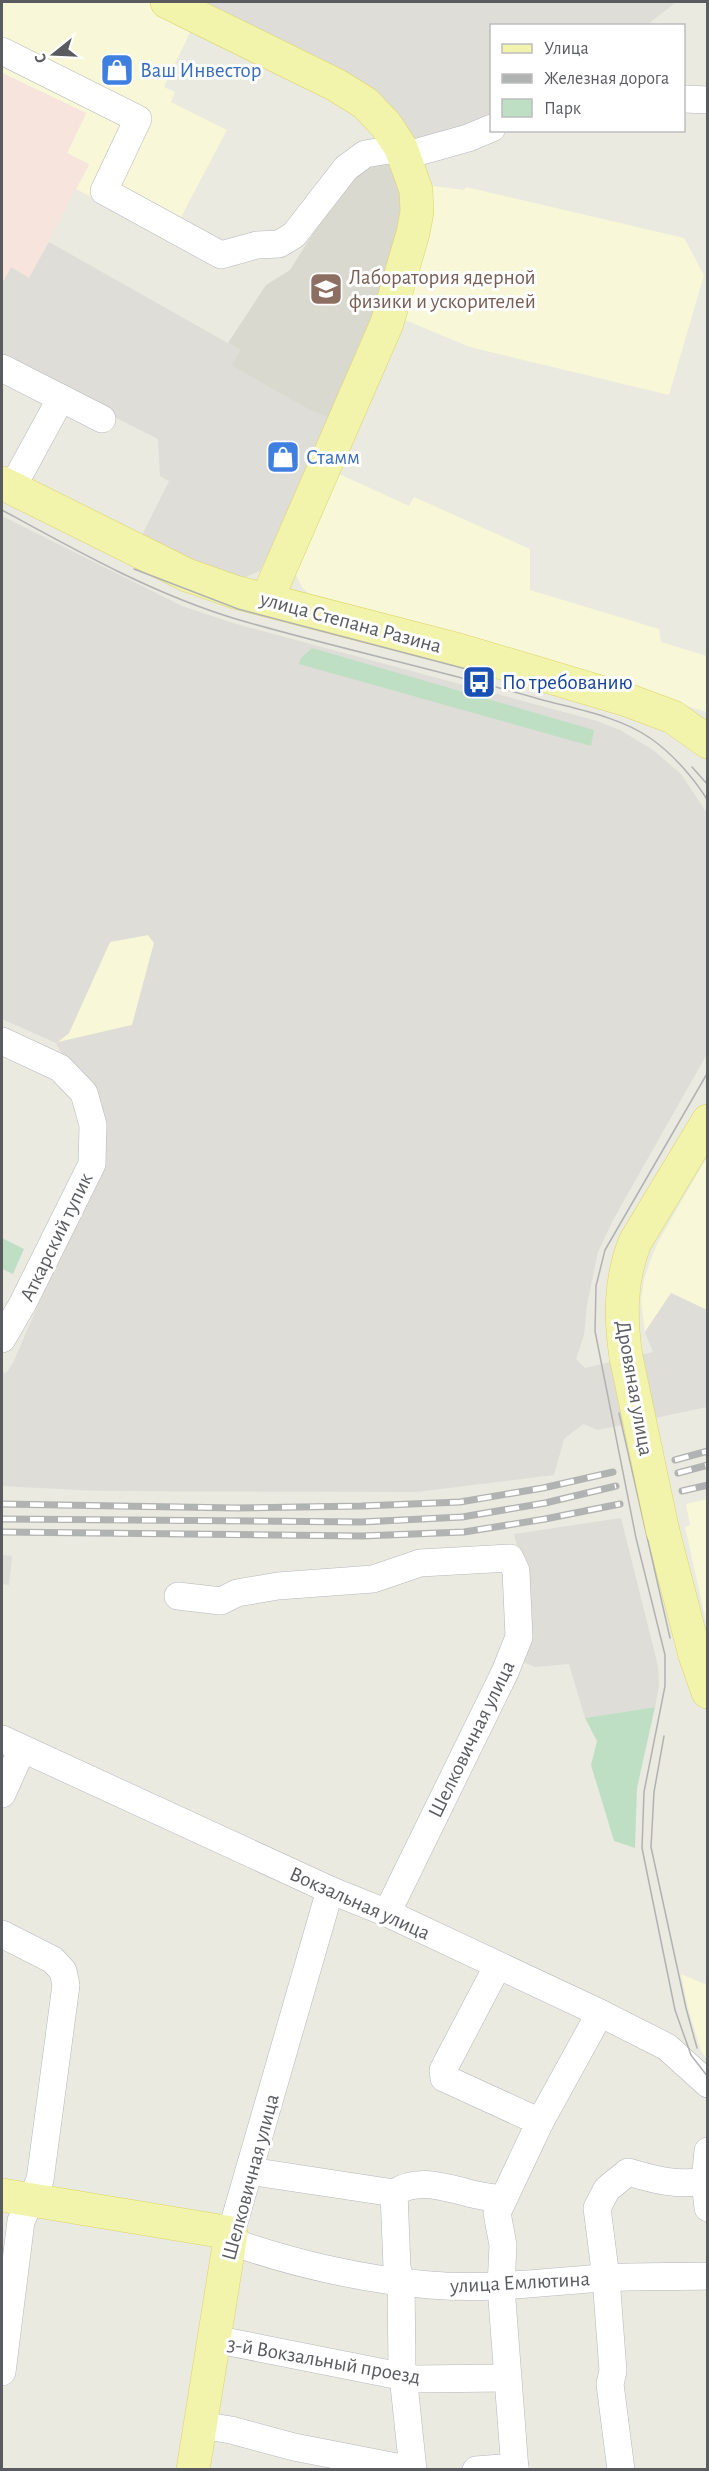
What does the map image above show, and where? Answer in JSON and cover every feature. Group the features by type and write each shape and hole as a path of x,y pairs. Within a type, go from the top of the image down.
{"main road":[{"path":"167,2 336,85 364,103 386,125 403,152 416,190 417,212 396,296 387,322 267,599"},
{"name":"улица Степана Разина","path":"7,485 187,575 235,592 459,650 627,700 673,717 708,742"},
{"name":"Дровяная улица","path":"708,1121 635,1242 627,1262 621,1305 626,1357 663,1532 695,1655 708,1692"},
{"name":"улица Емлютина","path":"17,2197 230,2237"},
{"name":"Шелковичная улица","path":"193,2469 230,2237"}],"street":[{"path":"2,51 138,119 104,191 221,255 257,244 279,244 294,235 346,168 365,154 403,152 468,138 490,129"},
{"path":"685,99 708,100"},
{"path":"2,368 102,419"},
{"path":"7,485 61,398"},
{"name":"Аткарский тупик","path":"2,1041 60,1068 84,1093 93,1125 92,1164 23,1303 2,1339"},
{"name":"Шелковичная улица","path":"178,1596 221,1601 237,1593 278,1586 373,1579 420,1563 510,1558 516,1571 519,1637 505,1672 387,1913"},
{"path":"2,1794 12,1744"},
{"name":"Вокзальная улица","path":"12,1744 330,1890 387,1913 497,1967 600,2013 667,2047 708,2084"},
{"name":"Шелковичная улица","path":"230,2237 330,1890"},
{"path":"2,1934 53,1960 63,1971 66,1984 40,2180 17,2197 21,2222 2,2372"},
{"path":"497,1967 443,2070 444,2078 540,2122"},
{"path":"476,2469 515,2468 501,2286 503,2245 498,2214 502,2199 540,2122 600,2013"},
{"path":"708,2151 705,2181 708,2208"},
{"path":"249,2171 394,2193 404,2186 416,2184 448,2186 465,2192 502,2199"},
{"path":"621,2469 610,2384 613,2371 606,2278 597,2208 607,2189 628,2172 681,2184 705,2181"},
{"path":"200,2425 231,2430 294,2447 412,2469 405,2377 402,2366 401,2280 397,2268 394,2193"},
{"name":"улица Емлютина","path":"230,2237 264,2253 329,2268 429,2285 501,2286 606,2278 708,2276"},
{"name":"3-й Вокзальный проезд","path":"214,2339 415,2379 507,2378"}],"shaded area":[{"path":"2,2 147,2 194,24 164,87 175,92 171,102 227,130 170,238 76,189 89,165 67,153 86,113 2,73"},
{"path":"195,2 676,2 648,24 490,24 490,121 415,148"},
{"path":"2,73 86,113 67,153 89,164 29,278 11,267 4,280 2,279"},
{"name":"Лаборатория ядерной физики и ускорителей","path":"393,155 407,191 387,293 332,418 312,411 231,365 240,350 228,343 266,285 290,270 346,181 357,171"},
{"path":"427,185 464,190 466,187 684,238 704,275 669,395 470,347 400,318"},
{"name":"Стамм","path":"49,242 240,350 231,365 332,418 260,571 236,581 140,539 169,481 160,476 158,439 67,393 2,353 2,279 4,280 11,267 29,277"},
{"path":"335,472 409,506 414,497 530,549 530,590 659,629 661,642 707,656 707,712 311,596 302,587 295,573"},
{"path":"2,516 182,606 233,623 597,721 620,730 653,750 681,774 707,813 707,1054 613,1220 598,1252 587,1305 584,1335 576,1359 585,1368 653,1352 645,1332 671,1293 707,1310 707,1407 598,1430 583,1424 564,1439 554,1475 416,1492 99,1491 2,1486 2,1372 6,1373 12,1365 101,1161 68,1067 56,1043 2,1019","holes":["148,935 154,943 132,1025 58,1042 69,1033 110,942"]},
{"path":"148,935 154,943 132,1025 56,1043 69,1033 110,942"},
{"path":"707,1157 707,1310 671,1293 645,1332 641,1301 650,1261 658,1242"},
{"path":"708,1499 707,1626 685,1527 690,1525 686,1504"},
{"path":"621,1518 658,1666 659,1685 655,1707 585,1718 569,1664 535,1667 518,1660 523,1570 514,1534"},
{"path":"2,1555 12,1556 9,1585 2,1584"},
{"path":"681,1974 707,1985 707,2060 701,2051 688,2008"}],"green space":[{"path":"312,648 594,730 591,746 299,664 301,658"},
{"path":"2,1238 24,1249 13,1274 2,1269"},
{"path":"655,1707 637,1788 635,1848 614,1841 591,1765 597,1741 585,1718"}],"tram line":[{"path":"2,510 116,570 205,609 274,630 582,710 624,724 650,738 674,758 708,801"},
{"path":"134,569 238,609 470,670"},
{"path":"692,767 708,785"},
{"path":"708,1072 605,1250 596,1286 595,1331 636,1538 665,1655 665,1686 644,1792 642,1848 675,2010 691,2055 708,2077"},
{"path":"619,1413 670,1638"},
{"path":"664,1736 654,1792 651,1847 697,2048"}],"railway":[{"path":"675,1460 708,1451"},
{"path":"678,1473 708,1465"},
{"path":"2,1504 236,1508 460,1502 543,1488 613,1472"},
{"path":"682,1491 708,1485"},
{"path":"2,1519 362,1522 462,1517 545,1503 616,1486"},
{"path":"2,1532 362,1536 464,1532 620,1504"}],"place":[{"name":"Ваш Инвестор","path":"117,70"},
{"name":"Лаборатория ядерной физики и ускорителей","path":"326,289"},
{"name":"Стамм","path":"283,457"},
{"name":"По требованию","path":"479,682"}]}
